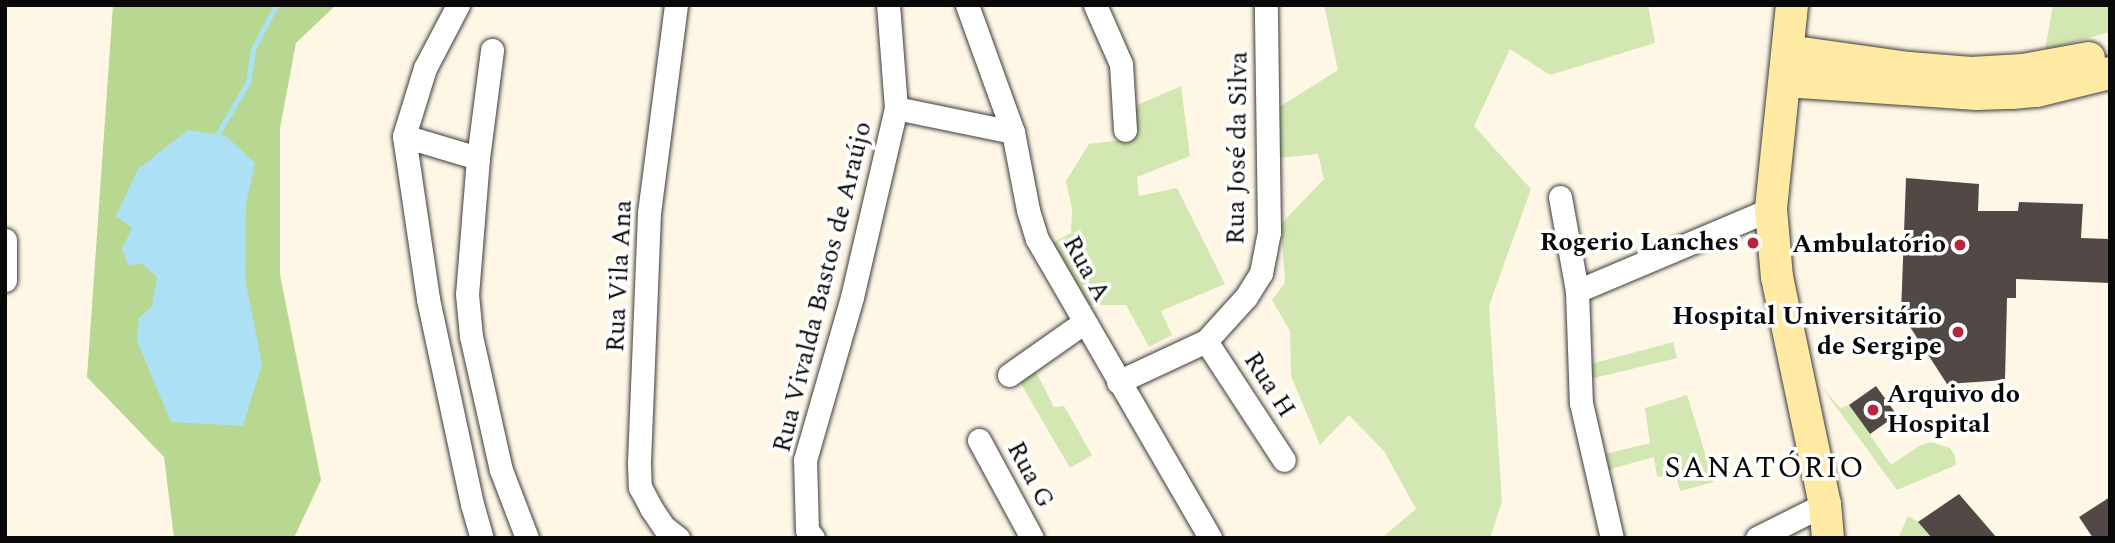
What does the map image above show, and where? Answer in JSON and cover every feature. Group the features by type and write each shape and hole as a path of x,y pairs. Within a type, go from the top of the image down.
{"street":[{"path":"458,5 425,68 404,136 428,299 472,505 482,538"},
{"name":"Rua Vila Ana","path":"676,5 649,213 639,464 640,487 650,508 664,527 678,538"},
{"name":"Rua Vivalda Bastos de Araújo","path":"813,538 807,530 805,460 852,298 897,108 887,5"},
{"name":"Rua A","path":"967,5 1013,132 1028,210 1037,239 1083,323 1210,538"},
{"path":"1095,5 1121,64 1125,130"},
{"name":"Rua José da Silva","path":"1118,382 1206,341 1253,288 1261,273 1269,232 1266,5"},
{"path":"1792,5 1771,209 1785,319 1825,504 1828,538"},
{"path":"492,50 478,158 467,294 471,336 502,470 527,538"},
{"path":"1786,66 1909,68 1971,73 2023,70 2110,53"},
{"path":"1786,66 1976,94 2037,91 2110,73"},
{"path":"897,108 1013,132"},
{"path":"404,136 478,158"},
{"path":"1560,197 1577,290 1581,402 1612,538"},
{"path":"1577,290 1771,209"},
{"path":"5,240 5,280"},
{"path":"1009,375 1083,323"},
{"name":"Rua H","path":"1206,341 1284,460"},
{"name":"Rua G","path":"979,440 1032,538"},
{"path":"1757,538 1825,504"}],"green space":[{"path":"113,5 336,5 296,43 280,128 280,275 321,480 294,538 174,538 164,457 87,377"},
{"path":"1324,5 1648,5 1655,43 1550,75 1510,49 1474,126 1531,189 1489,306 1502,501 1490,538 1376,538 1384,536 1416,509 1384,451 1349,415 1320,445 1291,376 1290,331 1272,300 1285,283 1281,224 1324,179 1318,154 1278,158 1276,109 1338,70"},
{"path":"2053,5 2110,5 2110,32 2045,50"},
{"path":"1181,86 1190,156 1137,177 1139,196 1177,188 1225,284 1161,311 1172,335 1149,347 1126,305 1082,305 1049,245 1071,233 1072,209 1066,181 1089,144 1131,139 1135,106"},
{"path":"1673,342 1677,358 1586,380 1587,365"},
{"path":"1034,368 1054,407 1064,406 1092,455 1070,468 1018,379"},
{"path":"1820,385 1840,408 1849,405 1891,465 1919,446 1931,442 1950,448 1956,465 1897,490"},
{"path":"1687,395 1714,482 1680,491 1676,475 1657,477 1654,457 1607,470 1601,455 1650,443 1645,408"},
{"path":"1908,516 1918,522 1932,538 1898,538"}],"water":[{"path":"188,130 226,136 255,163 246,204 245,278 262,364 243,426 171,422 137,341 139,318 152,306 157,277 143,264 128,265 122,249 132,228 116,216 138,169"}],"building":[{"path":"1906,178 1979,184 1978,211 2018,211 2019,202 2083,204 2081,238 2110,239 2110,283 2016,279 2016,298 2007,298 2005,380 1947,384 1901,313"},
{"name":"Arquivo do Hospital","path":"1876,386 1897,415 1870,434 1849,405"},
{"path":"1959,494 1997,538 1932,538 1918,522"},
{"path":"2110,497 2110,538 2093,538 2079,517"}],"waterway":[{"path":"217,135 248,82 253,49 276,5"}],"place":[{"name":"Rogerio Lanches","path":"1753,243"},
{"name":"Ambulatório","path":"1960,245"},
{"name":"Hospital Universitário de Sergipe","path":"1958,332"},
{"name":"Arquivo do Hospital","path":"1873,410"}],"district":[{"name":"SANATÓRIO","path":"1765,468"}]}
